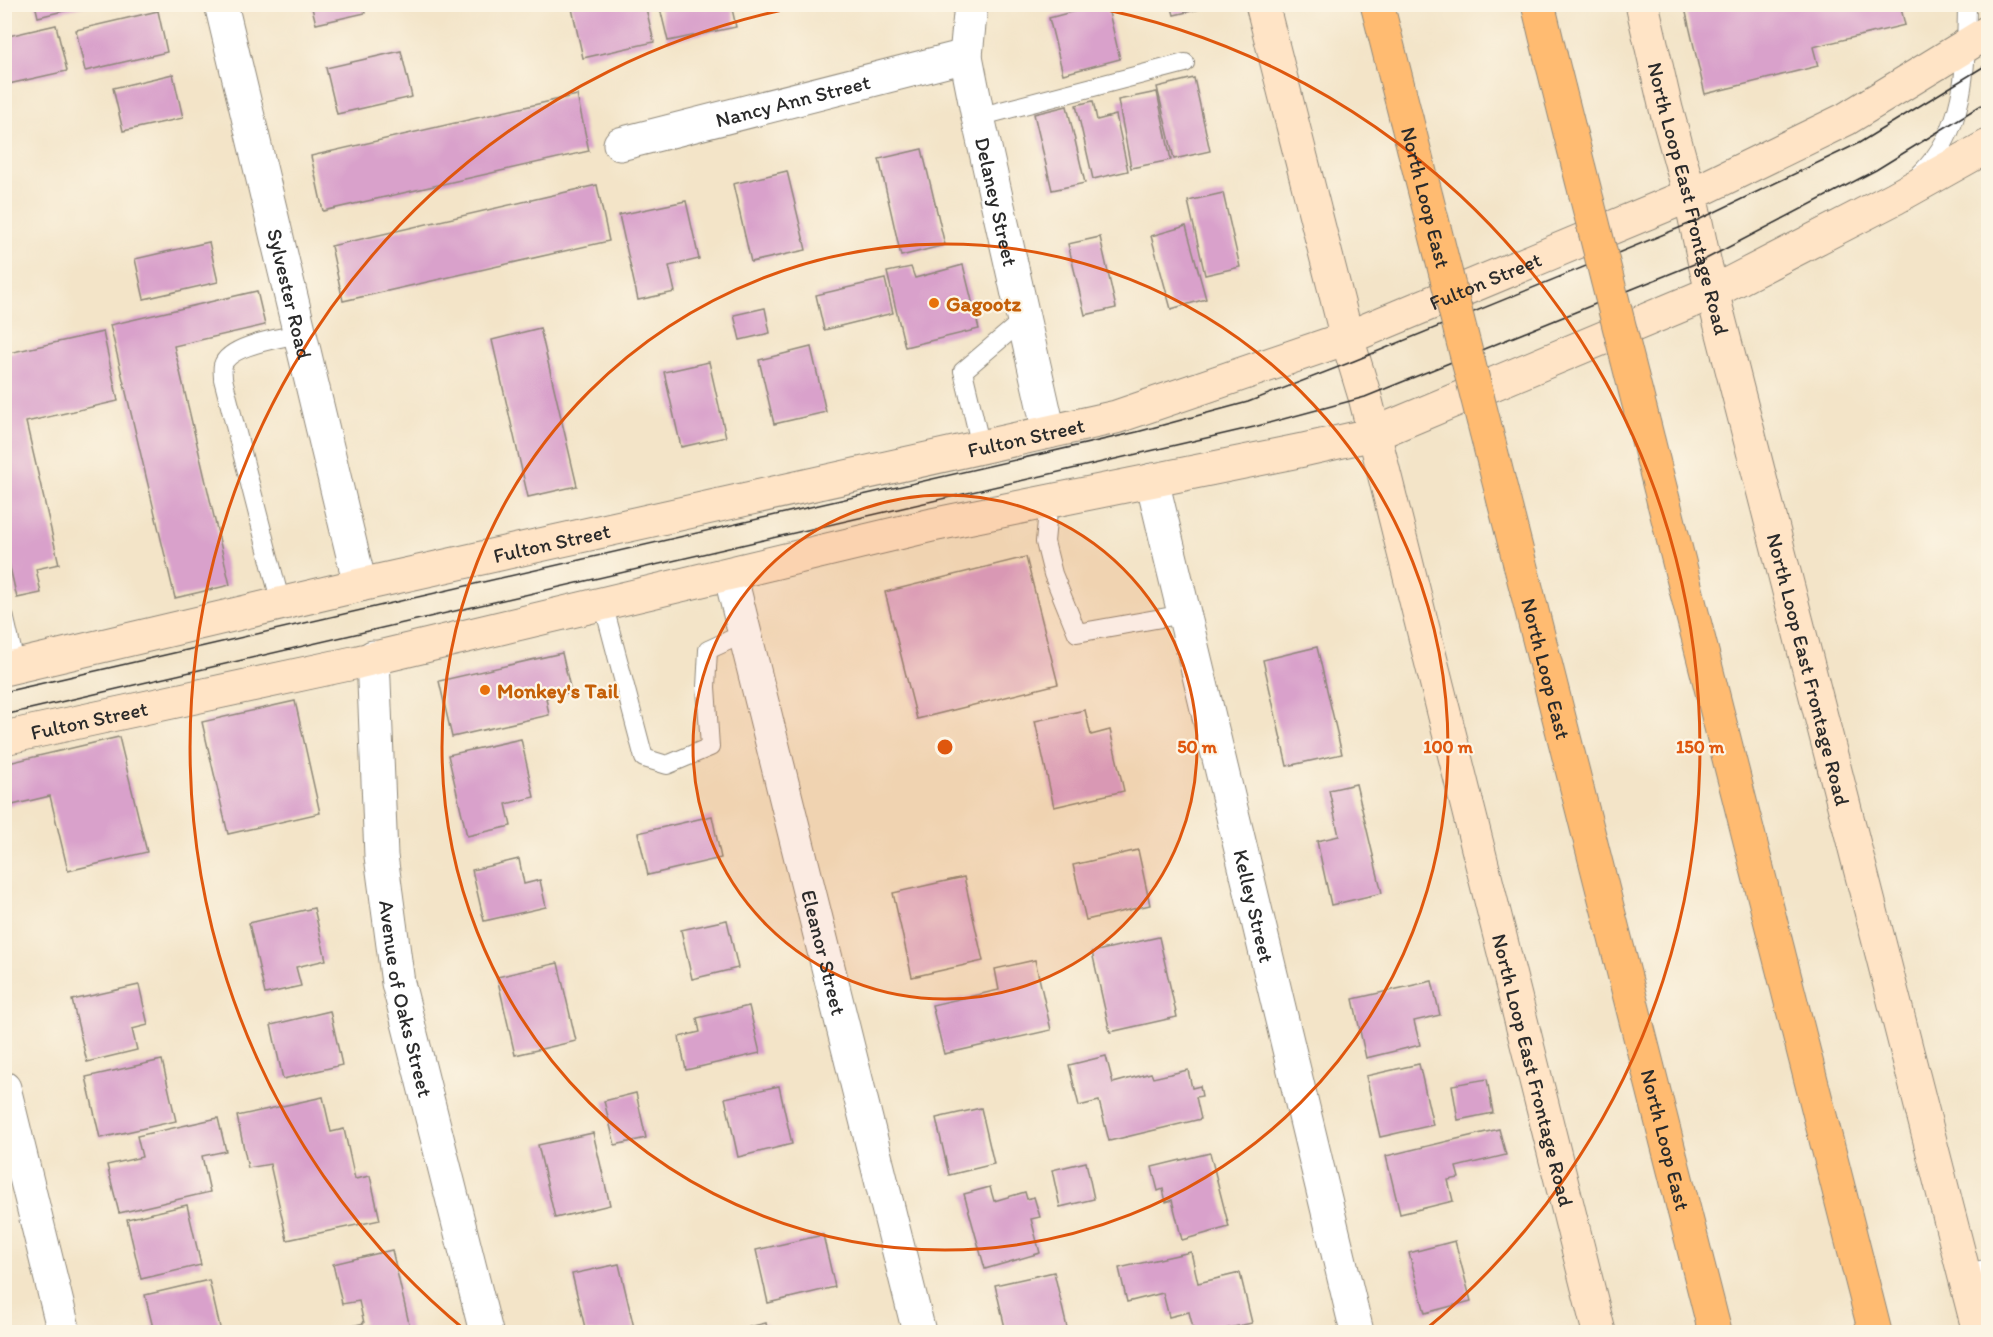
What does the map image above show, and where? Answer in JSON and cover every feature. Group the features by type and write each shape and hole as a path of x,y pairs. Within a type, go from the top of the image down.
{"highway":[{"name":"North Loop East","path":"1377,4 1715,1332"},
{"path":"1538,4 1875,1332"}],"main road":[{"name":"North Loop East Frontage Road","path":"1262,4 1347,338 1365,397 1599,1332"},
{"name":"North Loop East Frontage Road","path":"1642,4 1713,292 1976,1272 1979,1332"},
{"name":"Fulton Street","path":"10,668 360,585 1116,417 1347,338 1690,195 1846,119 1977,39"},
{"name":"Fulton Street","path":"4,738 373,657 932,525 1374,434 1713,292 1895,198 1989,146"}],"street":[{"name":"Sylvester Road","path":"221,4 360,585"},
{"name":"Delaney Street","path":"971,4 966,56 1049,432"},
{"name":"Nancy Ann Street","path":"620,144 966,56"},
{"name":"Kelley Street","path":"1152,480 1357,1332"},
{"name":"Eleanor Street","path":"730,574 920,1332"},
{"name":"Avenue of Oaks Street","path":"373,657 381,856 398,983 486,1332"},
{"path":"4,1088 64,1332"}],"lane":[{"path":"1895,198 1934,161 1955,122 1964,81 1977,39 1967,4"},
{"path":"978,117 1185,63"},
{"path":"981,447 963,370 1024,319"},
{"path":"281,604 223,379 224,364 232,353 242,348 299,334"},
{"path":"1049,500 1045,542 1053,574 1077,633 1184,614"},
{"path":"603,603 644,758 667,765 710,747 706,687 708,650 745,633"},
{"path":"4,615 10,668"}],"building":[{"path":"35,4 89,4 89,5 38,17"},
{"path":"311,4 363,4 365,13 316,24"},
{"path":"571,4 645,4 654,42 583,58"},
{"path":"659,4 731,4 736,27 668,41"},
{"path":"1107,4 1120,59 1063,74 1049,18"},
{"path":"1171,4 1205,4 1205,8 1174,15"},
{"path":"1684,4 1900,4 1905,25 1813,47 1818,66 1705,94"},
{"path":"158,11 167,52 85,71 76,30"},
{"path":"56,25 67,71 4,85 4,37"},
{"path":"401,51 412,97 337,114 326,68"},
{"path":"173,74 183,118 123,131 113,88"},
{"path":"1194,78 1210,151 1174,159 1157,87"},
{"path":"1157,92 1171,160 1131,168 1118,100"},
{"path":"577,95 589,151 323,211 311,156"},
{"path":"1093,101 1097,120 1116,115 1128,171 1093,179 1076,105"},
{"path":"1067,106 1085,183 1052,190 1034,114"},
{"path":"922,149 945,245 901,256 879,159"},
{"path":"787,171 806,250 751,262 733,184"},
{"path":"597,185 609,241 343,301 331,246"},
{"path":"1223,193 1240,267 1205,275 1188,201"},
{"path":"686,201 699,259 669,266 675,292 638,300 619,215"},
{"path":"1186,226 1206,299 1171,309 1151,236"},
{"path":"1100,237 1116,308 1085,315 1068,244"},
{"path":"209,242 218,282 144,299 135,259"},
{"name":"Gagootz","path":"963,265 979,329 905,347 887,272 911,267 915,278"},
{"path":"885,279 893,313 824,330 816,295"},
{"path":"257,291 265,325 174,346 230,585 175,598 110,325"},
{"path":"765,308 770,333 740,340 734,315"},
{"path":"540,328 577,486 528,497 492,340"},
{"path":"103,332 118,401 26,422 59,564 36,569 41,593 17,598 4,541 4,354"},
{"path":"811,347 826,412 774,424 759,360"},
{"path":"709,362 726,437 681,447 664,372"},
{"path":"1026,557 1058,684 917,719 885,592"},
{"path":"1317,647 1342,754 1287,766 1263,660"},
{"path":"562,653 571,692 546,698 549,715 452,737 439,681"},
{"path":"295,701 320,813 228,834 202,722"},
{"path":"1085,710 1091,735 1110,730 1124,791 1054,807 1035,721"},
{"path":"119,737 147,852 68,871 50,796 4,807 4,764"},
{"path":"521,739 534,797 506,804 511,826 467,836 448,755"},
{"path":"1356,784 1382,893 1331,905 1317,841 1339,836 1329,790"},
{"path":"712,816 721,858 648,875 638,833"},
{"path":"1138,850 1150,905 1086,920 1073,865"},
{"path":"519,859 524,884 540,880 546,907 484,921 472,870"},
{"path":"964,877 983,961 912,977 893,893"},
{"path":"314,908 326,960 296,967 301,986 265,994 249,923"},
{"path":"727,920 738,968 692,979 681,930"},
{"path":"1159,937 1177,1017 1110,1032 1092,952"},
{"path":"1035,960 1051,1030 944,1054 932,1005 999,990 995,969"},
{"path":"558,963 576,1041 515,1055 497,977"},
{"path":"1432,981 1440,1015 1414,1021 1420,1045 1366,1058 1353,999"},
{"path":"139,985 148,1025 132,1029 137,1050 87,1062 72,1000"},
{"path":"749,1006 760,1053 686,1070 679,1037 700,1032 697,1018"},
{"path":"330,1011 342,1065 283,1079 271,1025"},
{"path":"1106,1056 1113,1083 1151,1073 1153,1078 1188,1070 1192,1088 1200,1086 1202,1096 1196,1097 1201,1119 1109,1141 1099,1101 1079,1106 1069,1065"},
{"path":"162,1060 176,1121 100,1138 86,1077"},
{"path":"1419,1064 1433,1125 1380,1137 1366,1076"},
{"path":"1487,1079 1493,1113 1458,1120 1452,1085"},
{"path":"779,1086 792,1144 738,1157 725,1098"},
{"path":"636,1093 646,1138 615,1145 604,1101"},
{"path":"323,1097 331,1132 344,1129 355,1179 370,1176 380,1220 287,1240 270,1164 248,1168 237,1116"},
{"path":"981,1108 994,1164 949,1175 936,1118"},
{"path":"218,1118 226,1151 202,1156 210,1192 119,1213 107,1165 142,1157 137,1136"},
{"path":"1499,1129 1506,1155 1456,1167 1459,1178 1448,1180 1453,1201 1400,1214 1386,1156"},
{"path":"593,1133 610,1205 555,1218 538,1145"},
{"path":"1210,1153 1229,1227 1182,1240 1172,1200 1166,1202 1163,1189 1158,1191 1152,1167"},
{"path":"1086,1162 1094,1199 1060,1207 1052,1170"},
{"path":"990,1187 994,1201 1025,1192 1027,1199 1034,1197 1040,1217 1031,1219 1040,1253 985,1269 964,1194"},
{"path":"187,1205 201,1265 141,1279 127,1219"},
{"path":"823,1235 835,1287 768,1303 756,1250"},
{"path":"1455,1241 1471,1301 1425,1313 1409,1253"},
{"path":"392,1250 411,1332 337,1332 336,1330 364,1323 359,1301 342,1304 333,1264"},
{"path":"1191,1252 1198,1283 1240,1273 1252,1323 1211,1332 1194,1332 1189,1312 1169,1317 1163,1293 1127,1302 1119,1268"},
{"path":"619,1264 635,1332 586,1332 572,1274"},
{"path":"1054,1272 1068,1332 1006,1332 995,1285"},
{"path":"209,1280 221,1332 154,1332 145,1295"},
{"path":"766,1323 768,1332 729,1332"}],"tram line":[{"path":"4,692 1137,432 1248,402 1696,221 1859,143 1988,64"},
{"path":"4,715 1254,427 1365,397 1704,260 1876,170 1988,101"}],"place":[{"name":"Gagootz","path":"934,303"},
{"name":"Monkey's Tail","path":"485,690"}]}
